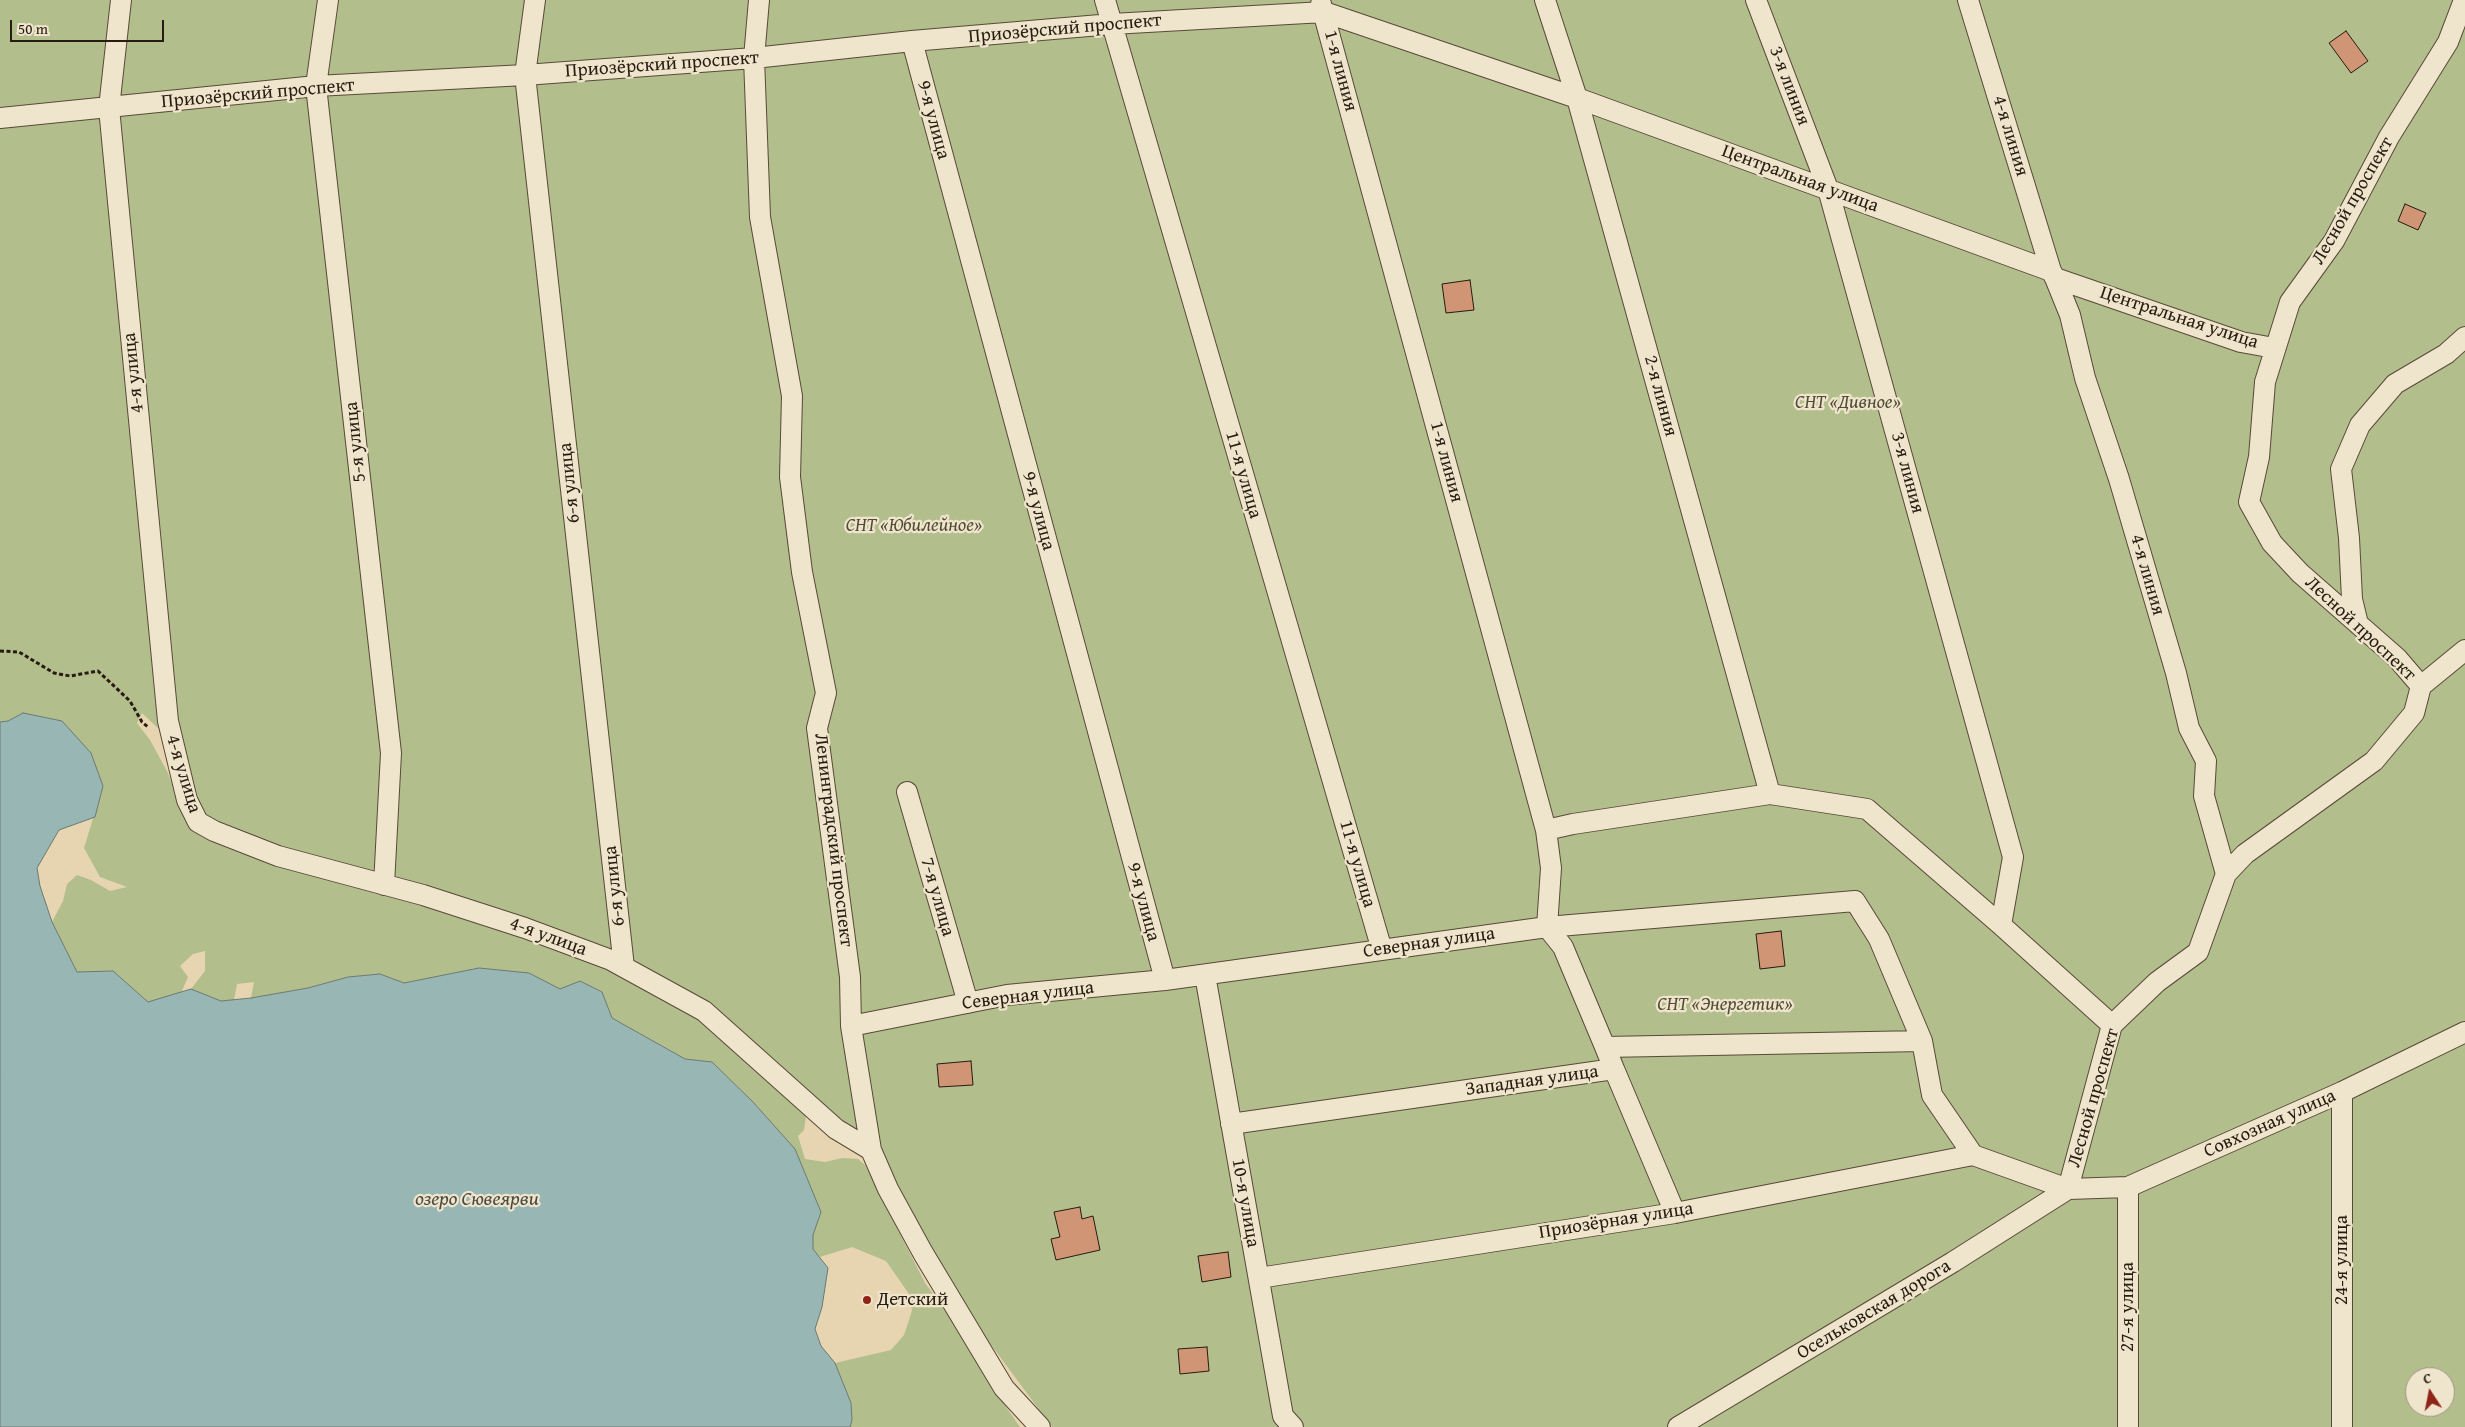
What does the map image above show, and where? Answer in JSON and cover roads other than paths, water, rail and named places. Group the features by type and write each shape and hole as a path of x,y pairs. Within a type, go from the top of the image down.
{"street":[{"name":"4-я улица","path":"122,0 108,108 167,712 172,744 187,800 198,822 214,831 278,856 384,885 525,928 624,967 704,1011 836,1129 871,1150"},
{"name":"5-я улица","path":"328,0 316,86 391,754 384,885"},
{"name":"6-я улица","path":"535,0 525,76 624,967"},
{"name":"Ленинградский проспект","path":"759,0 754,58 760,217 792,396 790,477 802,572 826,693 817,728 850,976 851,1026 871,1150 888,1189 923,1253 1004,1388 1040,1427"},
{"name":"11-я улица","path":"1105,0 1382,950"},
{"name":"2-я линия","path":"1545,0 1578,98 1770,794"},
{"name":"3-я линия","path":"1756,0 1828,189 2013,857 2001,925"},
{"name":"4-я линия","path":"1968,0 2053,275 2070,315 2085,378 2119,479 2176,673 2189,728 2206,761 2204,796 2226,874"},
{"name":"Лесной проспект","path":"2068,1189 2112,1025 2158,982 2198,952 2226,874 2245,854 2374,761 2414,712 2421,686 2396,658 2300,573 2272,543 2249,502 2259,457 2264,382 2290,302 2334,241 2389,138 2448,42 2464,0"},
{"name":"Приозёрский проспект","path":"0,118 316,86 525,76 754,58 912,41 1321,6"},
{"name":"Центральная улица","path":"1321,6 1828,189 2053,275 2241,342 2274,348"},
{"name":"1-я линия","path":"1321,6 1546,830 1551,868 1547,927"},
{"name":"9-я улица","path":"912,41 1164,980"},
{"path":"2358,624 2352,599 2349,538 2341,469 2360,425 2395,384 2446,354 2465,337"},
{"path":"2421,686 2465,650"},
{"name":"7-я улица","path":"907,792 968,1003"},
{"path":"1546,830 1573,824 1770,794 1867,810 2001,925 2112,1025"},
{"name":"Северная улица","path":"851,1026 1007,995 1205,975 1547,927 1855,900 1879,939 1922,1041"},
{"path":"1547,927 1563,947 1605,1047"},
{"name":"10-я улица","path":"1205,975 1283,1416 1293,1427"},
{"name":"Совхозная улица","path":"2068,1189 2128,1187 2342,1092 2465,1032"},
{"path":"1922,1041 1932,1095 1973,1155 2068,1189"},
{"name":"Западная улица","path":"1231,1124 1614,1069 1605,1047 1922,1041"},
{"path":"1614,1069 1674,1212"},
{"name":"24-я улица","path":"2342,1092 2342,1427"},
{"name":"Приозёрная улица","path":"1258,1278 1674,1212 1973,1155"},
{"name":"27-я улица","path":"2128,1187 2128,1427"},
{"name":"Осельковская дорога","path":"1678,1427 1953,1262 2068,1189"}],"water":[{"name":"озеро Сювеярви","path":"23,713 62,721 91,753 103,786 95,817 59,830 37,868 40,886 52,922 77,972 113,971 148,1002 191,989 221,1001 251,998 308,988 348,977 380,974 404,983 479,968 529,973 560,989 580,981 602,992 612,1018 685,1059 712,1062 753,1102 795,1149 821,1212 813,1235 813,1249 828,1268 822,1307 815,1329 821,1346 835,1363 851,1403 852,1420 850,1427 0,1427 0,722 8,721"}],"place":[{"name":"Детский","path":"867,1300"}],"park label":[{"name":"СНТ «Дивное»","path":"1848,403"},
{"name":"СНТ «Юбилейное»","path":"914,526"},
{"name":"СНТ «Энергетик»","path":"1725,1005"}]}
